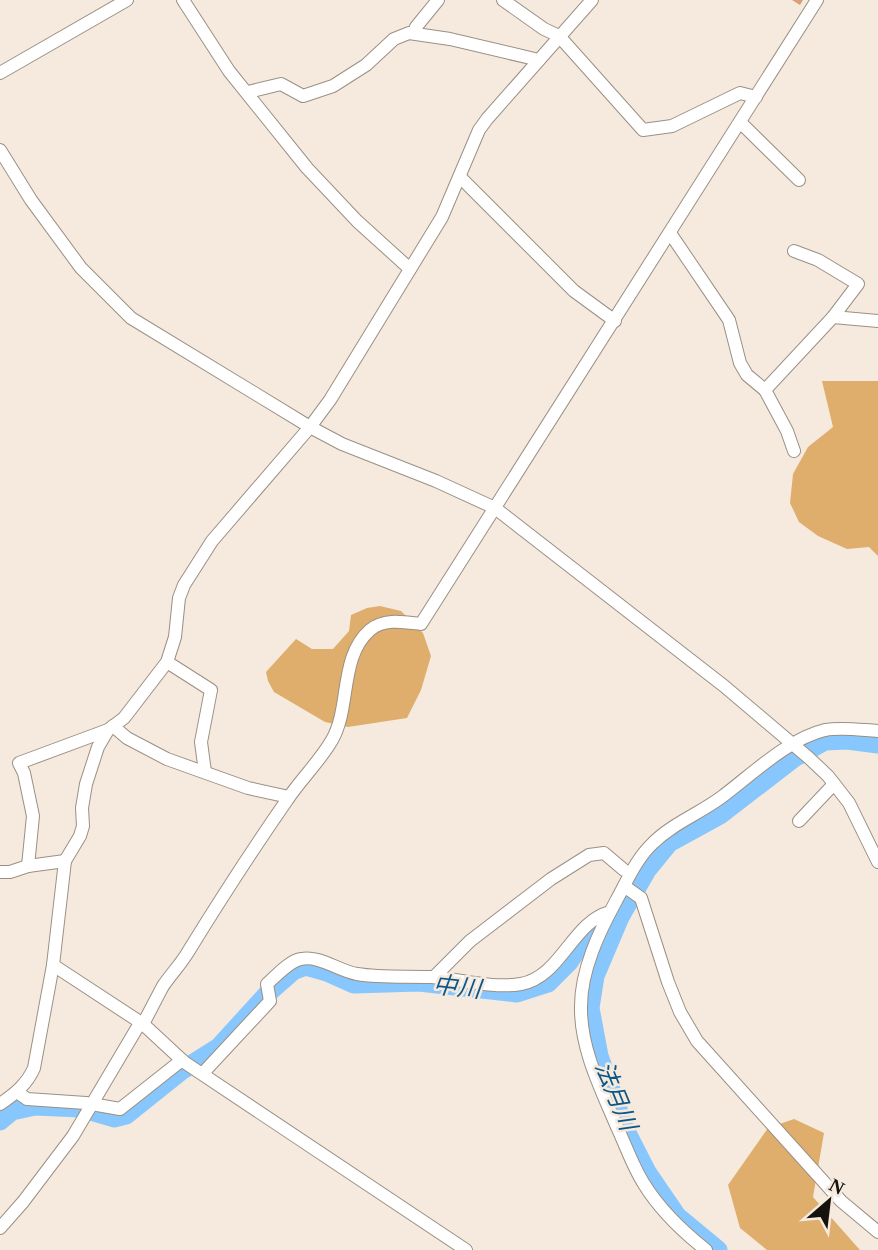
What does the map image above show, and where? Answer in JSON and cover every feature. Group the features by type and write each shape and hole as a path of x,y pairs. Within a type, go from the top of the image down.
{"street":[{"path":"0,73 127,0"},
{"path":"183,0 229,71 307,168 357,221 410,270"},
{"path":"415,33 416,27 439,0"},
{"path":"503,0 544,29 559,36 643,130 672,126 740,93 756,97"},
{"path":"28,866 33,816 19,763 110,728 124,718 167,663 175,637 179,598 184,585 212,541 310,427 337,389 442,217 472,144 487,119 592,0"},
{"path":"0,1228 23,1202 94,1104 164,985 336,731 351,662 369,631 382,623 393,621 421,624 817,0"},
{"path":"248,92 281,84 308,96 333,86 366,65 402,35 415,33 539,60"},
{"path":"740,122 799,180"},
{"path":"0,150 31,200 82,268 131,318 342,444 436,481 495,508 724,687 809,758 849,803 874,843 878,862"},
{"path":"460,177 574,291 615,321"},
{"path":"670,233 729,320 740,363 747,374 765,390 787,431 794,451"},
{"path":"765,390 833,317 858,284 818,260 794,251"},
{"path":"833,317 878,321"},
{"path":"167,663 211,690 201,741 205,772"},
{"path":"110,728 167,759 248,788 289,797"},
{"path":"6,1097 29,1079 34,1068 53,965 65,861 80,836 86,784 98,747 110,728"},
{"path":"705,1250 668,1217 644,1184 595,1074 584,1038 580,1006 584,977 611,910 630,890 636,863 659,838 674,826 706,809 794,746 827,730 878,732"},
{"path":"799,821 834,785"},
{"path":"611,910 611,897 617,880 642,846 659,838"},
{"path":"434,977 470,941 509,910 589,855 604,853 624,870"},
{"path":"0,872 65,861"},
{"path":"630,890 646,909 668,982 680,1012 697,1041 841,1201 878,1232"},
{"path":"6,1097 94,1104 120,1109 127,1106 191,1066 270,1001 267,984 296,960 312,959 358,974 434,977 487,984 523,984 552,965 587,923 611,910"},
{"path":"53,965 142,1023 191,1066 466,1250"}],"shaded area":[{"path":"822,381 878,381 878,556 869,547 847,549 818,536 799,522 790,503 793,474 808,447 833,427"},
{"path":"380,606 401,611 423,633 431,656 421,690 407,718 348,727 325,722 274,692 266,672 296,639 312,649 333,649 349,631 351,615"},
{"path":"794,1119 824,1133 813,1197 860,1250 767,1250 740,1228 728,1185 768,1128"}],"waterway":[{"name":"法月川","path":"718,1250 677,1216 647,1172 625,1129 599,1056 590,1008 595,976 620,917 647,870 669,843 720,815 794,758 825,741 847,740 878,744"},
{"name":"中川","path":"0,1121 12,1111 35,1106 80,1108 114,1118 126,1115 181,1071 219,1047 269,992 293,971 306,966 354,984 419,982 517,993 548,983 569,962 591,929 620,917"}]}
